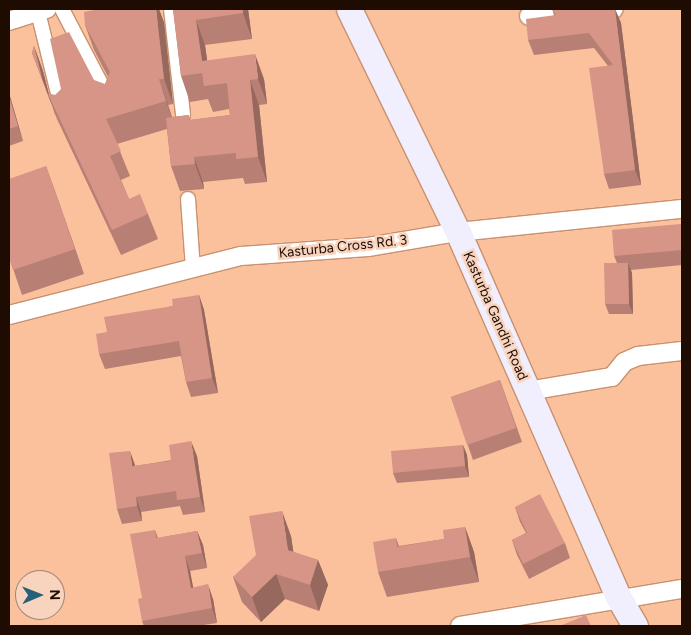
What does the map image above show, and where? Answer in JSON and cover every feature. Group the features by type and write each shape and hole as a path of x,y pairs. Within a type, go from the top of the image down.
{"main road":[{"name":"Kasturba Gandhi Road","path":"349,9 458,232 619,598 635,626"}],"street":[{"path":"62,9 111,101"},
{"path":"171,9 182,115"},
{"path":"529,16 614,9"},
{"path":"9,22 42,10 62,112"},
{"path":"188,198 194,268"},
{"name":"Kasturba Cross Rd. 3","path":"9,315 241,256 368,247 458,232 682,209"},
{"path":"528,391 612,377 624,362 638,356 682,351"},
{"path":"460,626 539,619 619,598 682,589"}],"building":[{"path":"99,9 156,9 164,79 159,79 166,101 106,119 121,151 110,156 129,199 140,194 148,214 112,230 48,94 55,95 61,89 50,39 69,32 94,80 105,84 110,72 85,25 84,12"},
{"path":"173,9 243,9 243,13 196,20 202,61 255,54 258,79 250,80 258,157 236,159 236,153 194,157 195,164 171,166 166,118 189,115 189,120 230,115 227,83 204,86 202,73 181,76"},
{"path":"552,9 615,9 635,170 604,174 589,68 613,65 589,33 528,40 526,19 556,15"},
{"path":"34,46 42,78 32,53"},
{"path":"9,96 18,126 9,129"},
{"path":"46,166 75,249 13,270 9,257 9,179"},
{"path":"681,224 682,250 614,256 612,230"},
{"path":"604,263 628,263 629,304 605,304"},
{"path":"199,295 212,378 186,382 179,341 99,354 96,334 107,332 104,317 173,306 172,299"},
{"path":"500,380 516,428 467,445 451,397"},
{"path":"191,441 200,497 177,500 176,491 136,497 137,506 117,509 109,453 130,451 132,466 171,461 169,445"},
{"path":"463,445 465,466 393,473 391,451"},
{"path":"540,494 565,543 523,564 512,540 527,533 515,507"},
{"path":"282,511 288,550 318,560 310,585 276,574 252,597 233,577 256,555 249,516"},
{"path":"465,527 470,557 378,572 373,542 396,538 397,547 444,539 443,530"},
{"path":"155,530 156,538 197,531 202,553 185,556 191,588 208,584 212,608 142,621 138,599 142,598 130,534"},
{"path":"586,615 591,626 560,626"}]}
